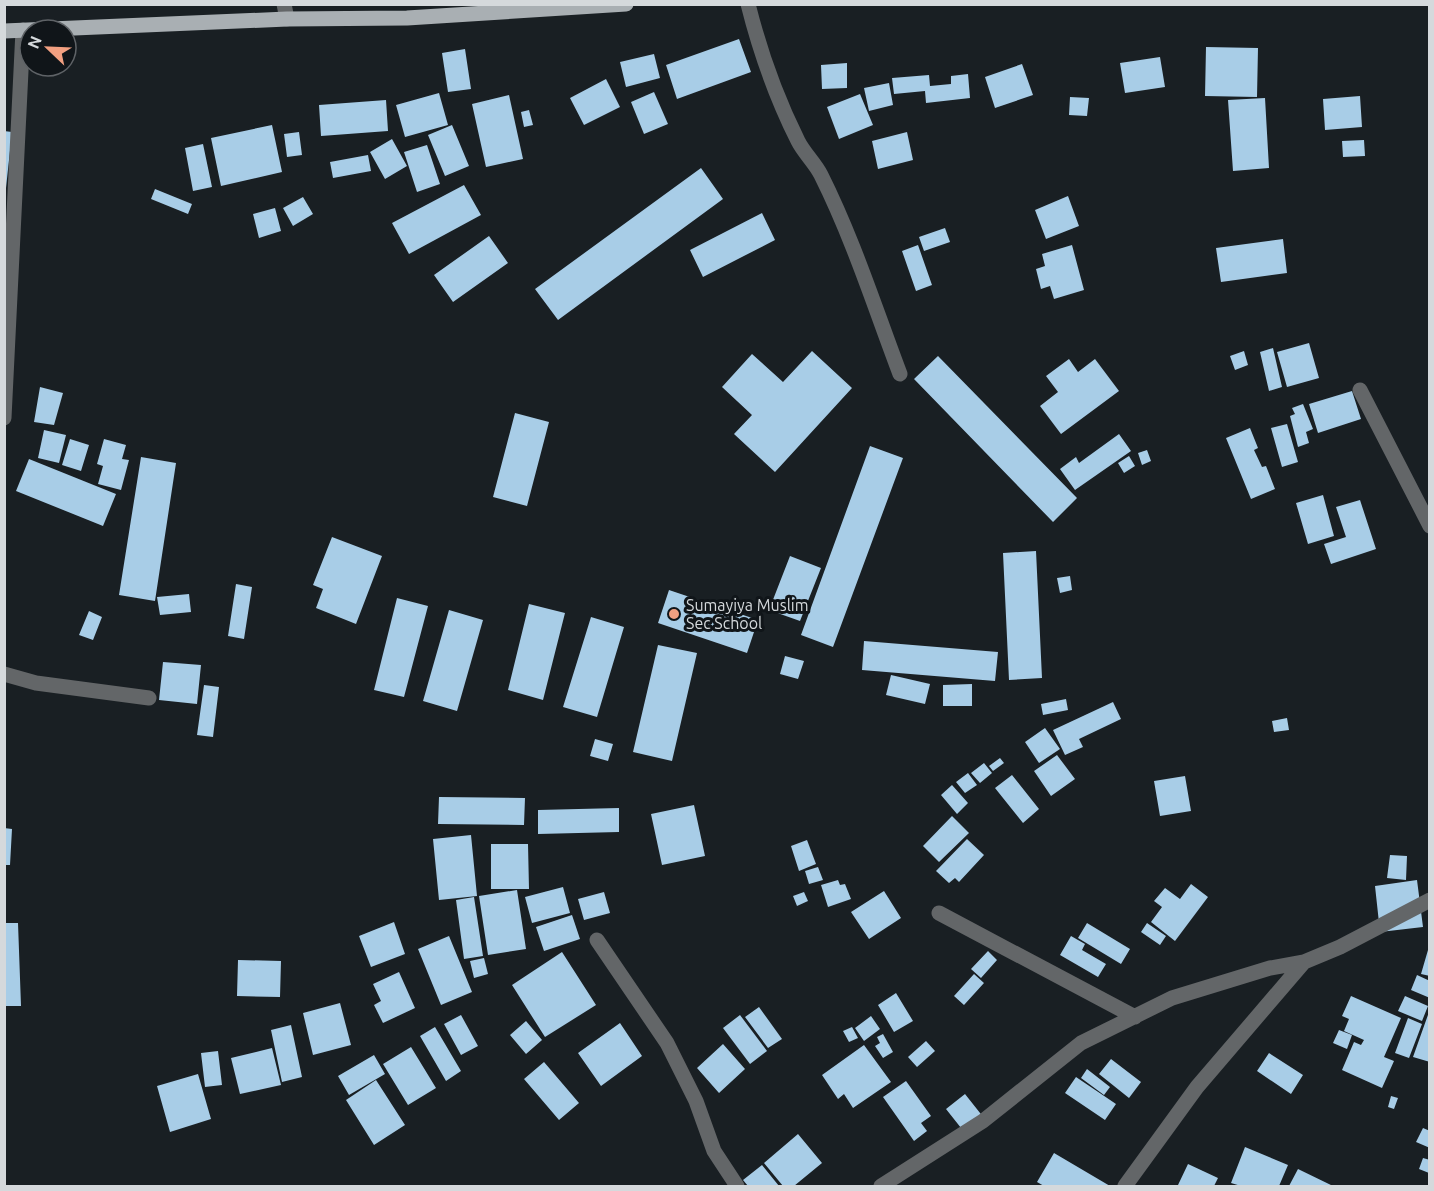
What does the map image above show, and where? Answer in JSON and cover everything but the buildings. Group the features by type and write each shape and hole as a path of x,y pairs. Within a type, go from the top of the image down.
{"main road":[{"path":"78,26 286,12 407,18 626,4"}],"street":[{"path":"748,4 759,47 785,112 800,144 820,173 844,226 900,374"},
{"path":"4,418 21,78"},
{"path":"1360,390 1430,526"},
{"path":"4,674 36,683 149,698"},
{"path":"881,1186 983,1121 1081,1043 1172,999 1270,968 1304,962 1340,947 1430,900"},
{"path":"939,914 1135,1017"},
{"path":"597,940 667,1043 696,1101 714,1151 737,1186"},
{"path":"1125,1186 1197,1087 1304,962"}],"place":[{"name":"Sumayiya Muslim Sec School","path":"674,614"}]}
